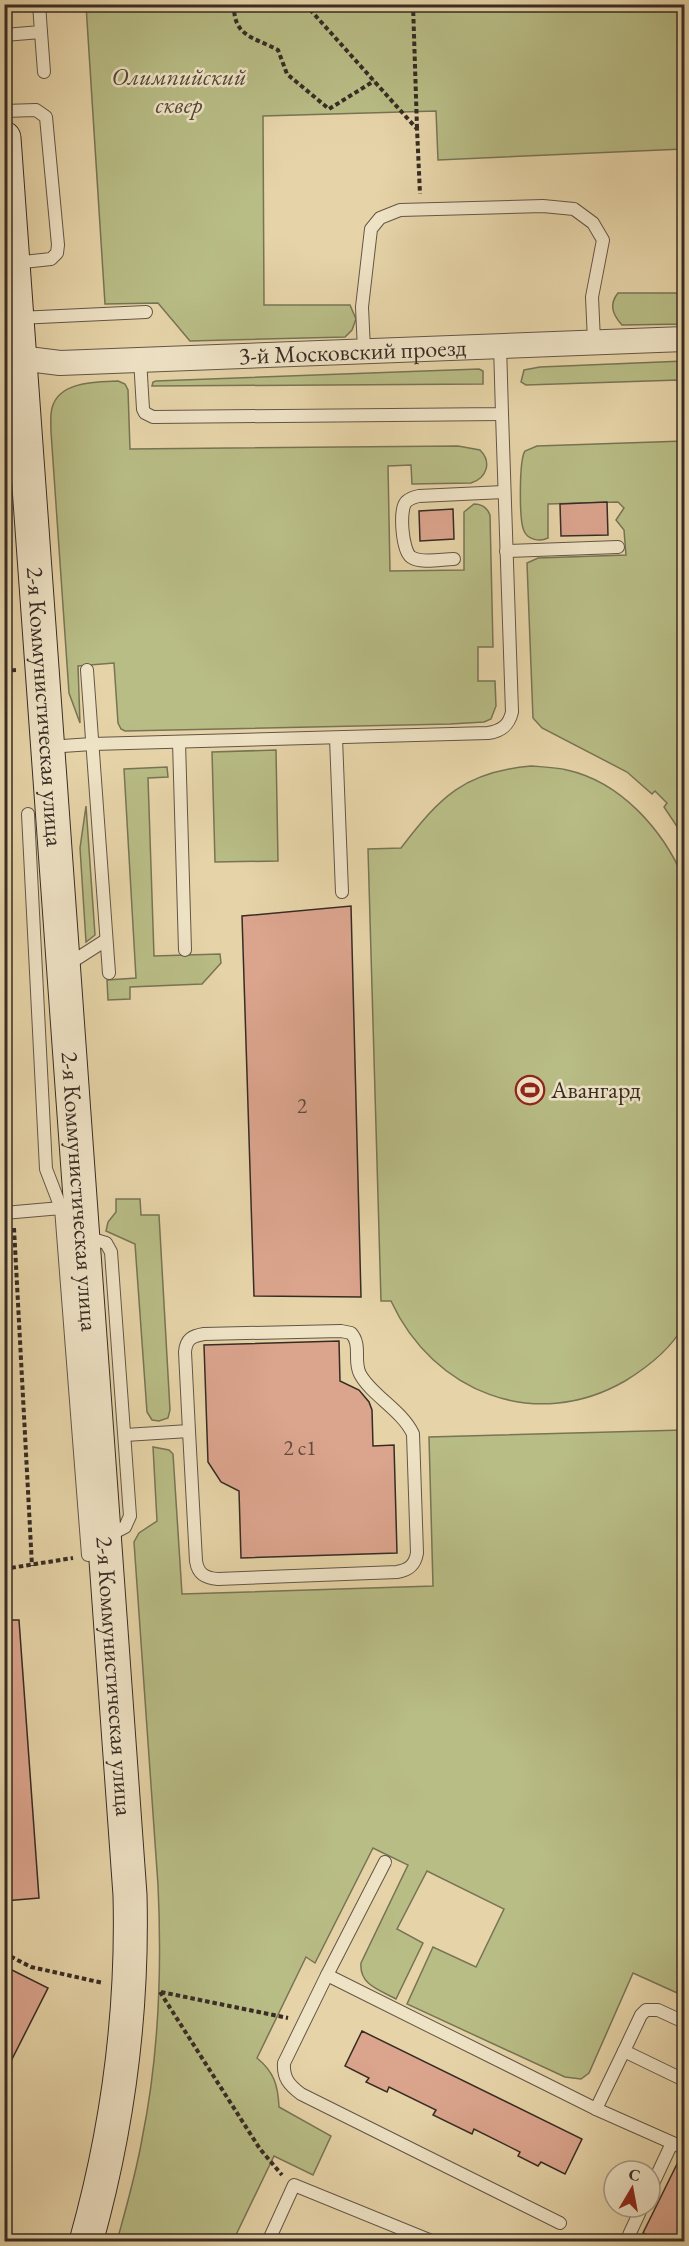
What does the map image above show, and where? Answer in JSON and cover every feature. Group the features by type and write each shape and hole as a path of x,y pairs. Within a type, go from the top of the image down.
{"street":[{"name":"2-я Коммунистическая улица","path":"4,138 17,319 12,357 47,747 82,1236 96,1546 130,1895 130,1966 125,2044 115,2118 104,2174 86,2241"},
{"name":"3-й Московский проезд","path":"12,357 60,363 684,339"}],"lane":[{"path":"39,4 44,72"},
{"path":"4,35 41,32"},
{"path":"4,111 36,110 46,117 58,245 57,253 51,259 13,263"},
{"path":"364,350 362,307 371,230 380,218 400,210 421,209 543,206 574,209 593,223 603,240 592,297 594,342"},
{"path":"17,319 146,312"},
{"path":"47,747 488,734 501,730 508,723 512,712 500,345"},
{"path":"140,359 143,409 145,413 153,417 502,414"},
{"path":"454,559 421,560 407,553 402,513 405,503 419,496 504,492"},
{"path":"506,551 618,548"},
{"path":"87,670 109,973"},
{"path":"336,738 342,892"},
{"path":"178,742 185,950"},
{"path":"28,814 46,1169 61,1208 96,1546 125,1527 130,1519 110,1250 106,1243 82,1236"},
{"path":"63,969 106,940"},
{"path":"9,1213 61,1208"},
{"path":"341,1331 351,1333 356,1341 360,1374 408,1424 413,1434 417,1553 414,1563 407,1570 397,1572 218,1579 206,1577 198,1570 196,1560 189,1431 185,1352 189,1339 204,1334 341,1331"},
{"path":"124,1435 189,1431"},
{"path":"385,1862 303,2022 284,2063 284,2077 294,2088 560,2223"},
{"path":"327,1975 596,2109 678,2146 662,2171"},
{"path":"596,2109 641,2015 646,2010 658,2010 684,2022"},
{"path":"624,2051 684,2080"},
{"path":"268,2241 294,2185 434,2241"},
{"path":"630,2241 629,2235 636,2219"}],"path":[{"path":"234,4 237,27 245,35 278,50 287,74 329,109 374,81"},
{"path":"413,4 421,209"},
{"path":"307,5 417,129"},
{"path":"9,1213 32,1566"},
{"path":"4,1569 32,1566 96,1546"},
{"path":"4,1953 32,1967 109,1984"},
{"path":"151,1990 303,2022"},
{"path":"160,1992 267,2158 294,2185"}],"green space":[{"name":"Олимпийский сквер","path":"86,5 684,5 684,207 683,149 438,160 436,111 263,116 264,305 350,305 356,319 352,330 345,337 190,341 158,303 105,304"},
{"path":"618,293 684,293 684,324 622,325 613,309 613,301"},
{"path":"684,361 684,382 679,380 526,385 521,382 524,370 540,367"},
{"path":"479,369 483,371 483,384 152,386 156,381"},
{"path":"118,381 125,384 128,390 130,449 458,446 480,450 486,460 486,469 481,477 471,483 412,484 411,465 388,466 390,571 464,570 464,512 474,504 482,505 487,510 490,515 493,647 478,647 478,681 495,681 496,706 491,719 484,722 450,724 125,731 118,723 114,663 78,666 80,723 69,693 51,414 56,399 70,388 89,383"},
{"path":"684,441 684,837 664,807 667,803 655,791 652,794 627,772 542,728 533,718 527,563 538,558 626,555 624,530 616,520 624,508 618,502 548,504 548,538 534,539 528,536 522,525 520,491 525,451 537,446"},
{"path":"276,750 278,861 215,862 212,752"},
{"name":"Авангард","path":"531,766 562,769 587,776 622,797 652,826 684,879 684,1325 673,1342 658,1357 625,1381 591,1396 556,1403 522,1403 490,1395 460,1380 433,1359 409,1333 391,1301 381,1301 368,849 401,848 428,815 455,790 488,774"},
{"path":"167,767 168,777 148,778 154,956 220,954 221,963 202,984 130,987 130,999 108,1000 107,980 136,978 124,769"},
{"path":"86,806 95,935 86,942 80,848"},
{"path":"116,1199 140,1199 141,1215 159,1215 170,1410 168,1418 159,1421 152,1420 147,1412 135,1244 106,1231 108,1222 116,1212"},
{"path":"684,1430 684,1996 633,1973 589,2073 581,2079 565,2077 407,2004 433,1947 476,1967 504,1909 427,1871 397,1929 423,1943 396,1999 367,1982 363,1977 361,1963 408,1865 373,1848 315,1963 306,1957 257,2058 274,2080 279,2107 331,2136 313,2175 274,2156 233,2241 117,2241 131,2191 148,2108 158,2012 160,1948 158,1885 134,1542 139,1533 157,1521 153,1447 169,1450 173,1454 182,1594 433,1586 429,1437"}],"building":[{"path":"607,502 608,535 561,536 560,504"},
{"path":"453,509 454,539 420,541 419,511"},
{"path":"351,906 361,1297 254,1296 242,916"},
{"path":"339,1341 340,1381 359,1390 369,1402 372,1410 373,1446 394,1445 397,1553 241,1558 239,1491 221,1482 208,1462 204,1345"},
{"path":"4,1620 19,1620 39,1898 4,1901"},
{"path":"4,1966 48,1988 4,2075"},
{"path":"362,2031 582,2139 565,2174 541,2162 538,2166 518,2156 520,2152 474,2129 472,2134 433,2115 436,2110 389,2087 387,2092 366,2082 369,2078 345,2066"},
{"path":"681,2156 684,2156 684,2241 660,2241 643,2233 650,2219 662,2219 662,2194"}],"place":[{"name":"Авангард","path":"530,1090"}]}
